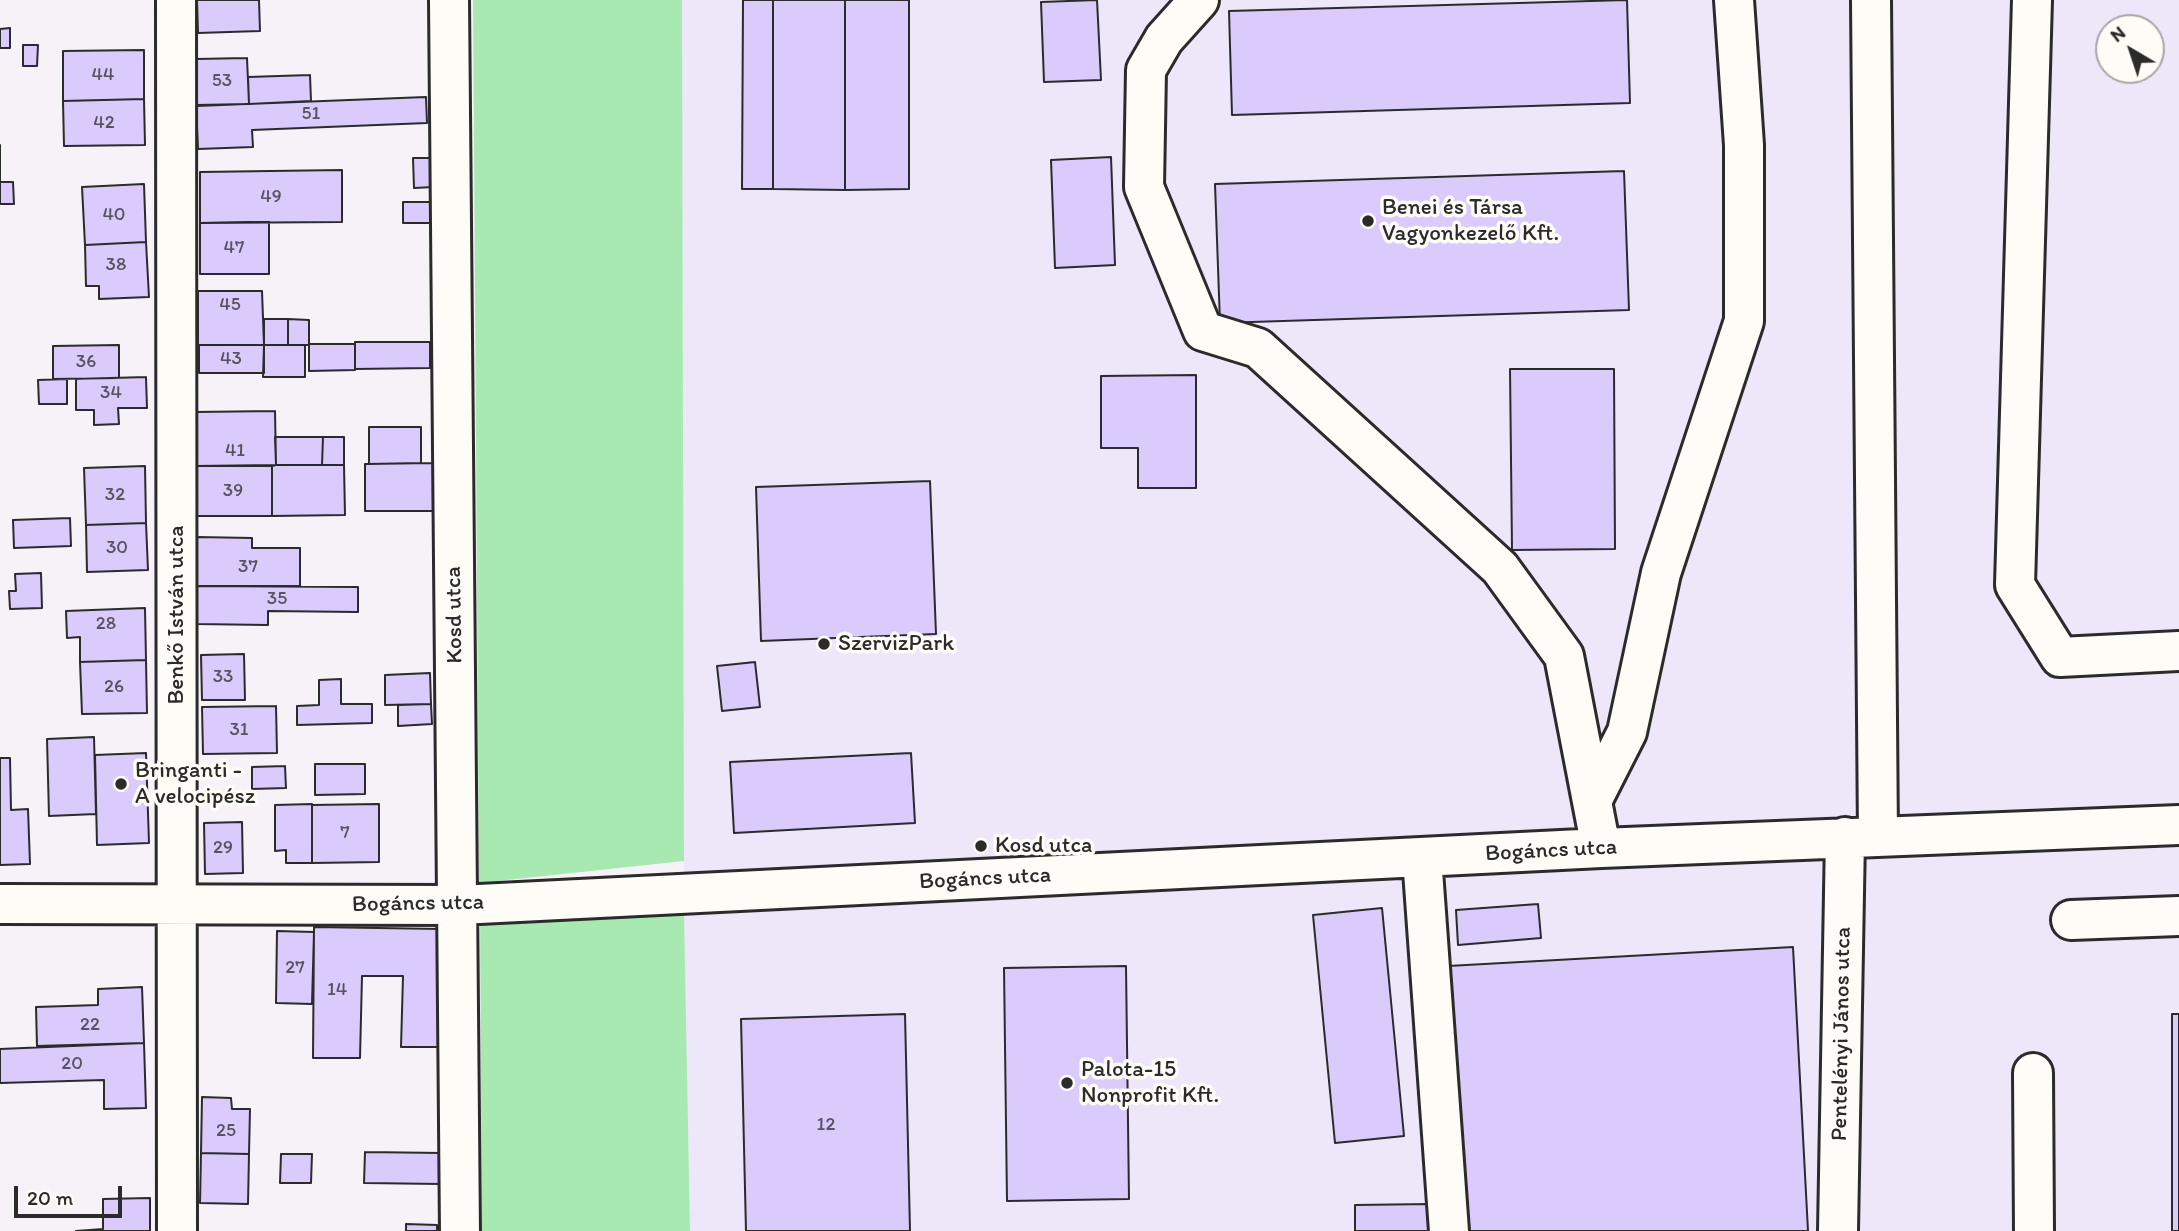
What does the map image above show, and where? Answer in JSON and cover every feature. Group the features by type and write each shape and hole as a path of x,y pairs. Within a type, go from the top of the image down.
{"street":[{"name":"Benkő István utca","path":"176,0 177,1231"},
{"name":"Kosd utca","path":"449,0 460,1231"},
{"path":"1593,799 1627,732 1661,573 1744,321 1744,145 1734,0"},
{"name":"Pentelényi János utca","path":"1838,1231 1862,837 1871,0"},
{"path":"2032,0 2015,585 2060,657 2179,651"},
{"path":"1213,3 1164,39 1146,70 1144,187 1203,331 1258,348 1500,568 1563,656 1601,848"},
{"name":"Bogáncs utca","path":"0,904 459,905 1601,848 2179,825"},
{"path":"1422,857 1449,1231"},
{"path":"2071,920 2179,916"},
{"path":"2033,1073 2034,1231"}],"shaded area":[{"path":"682,0 2179,0 2179,1231 690,1231 684,911"}],"green space":[{"path":"473,0 682,0 684,861 479,883"},
{"path":"684,911 690,1231 482,1231 480,920"}],"building":[{"path":"197,0 259,0 260,31 198,33"},
{"path":"743,0 773,0 773,189 742,189"},
{"path":"773,0 845,0 845,190 773,189"},
{"path":"845,0 909,0 909,189 845,190"},
{"path":"1097,0 1101,80 1044,82 1041,2"},
{"path":"1627,0 1630,103 1232,115 1229,11"},
{"path":"10,28 10,48 0,48 0,29"},
{"path":"23,45 38,45 37,66 23,66"},
{"path":"144,50 144,99 63,101 63,51"},
{"path":"247,58 249,104 197,105 196,59"},
{"path":"310,75 311,101 249,104 248,77"},
{"path":"426,97 427,123 252,130 253,147 198,149 196,106"},
{"path":"144,99 145,145 64,146 63,101"},
{"path":"1111,157 1115,265 1055,268 1051,160"},
{"path":"413,158 434,158 434,187 414,188"},
{"path":"342,170 342,222 200,223 200,172"},
{"path":"1624,171 1629,310 1220,323 1215,184"},
{"path":"0,182 13,182 14,204 0,204"},
{"path":"144,184 146,242 85,245 82,187"},
{"path":"403,202 435,202 435,223 403,223"},
{"path":"269,222 269,274 200,274 200,223"},
{"path":"146,242 149,297 99,299 99,286 86,286 85,245"},
{"path":"198,291 262,291 264,345 198,345"},
{"path":"264,319 288,319 288,345 264,345"},
{"path":"288,319 309,320 309,345 288,345"},
{"path":"355,342 430,342 430,368 355,369"},
{"path":"309,344 355,344 355,370 309,371"},
{"path":"119,345 119,378 53,379 53,346"},
{"path":"199,345 264,345 264,373 199,373"},
{"path":"264,345 305,345 305,377 263,377"},
{"path":"1510,369 1614,369 1615,549 1512,550"},
{"path":"1196,375 1196,488 1138,488 1138,448 1101,448 1101,376"},
{"path":"146,377 147,408 118,408 119,424 94,425 94,410 76,410 76,379"},
{"path":"67,379 67,404 39,404 38,380"},
{"path":"275,411 276,465 195,466 195,412"},
{"path":"369,427 421,427 421,463 369,464"},
{"path":"275,437 323,437 322,465 276,465"},
{"path":"323,437 344,437 344,465 322,465"},
{"path":"433,463 434,511 365,511 365,464"},
{"path":"344,465 345,515 272,516 272,466"},
{"path":"145,466 146,523 86,525 84,468"},
{"path":"195,466 272,466 272,516 196,516"},
{"path":"930,481 936,634 761,641 756,487"},
{"path":"70,518 71,546 14,548 13,520"},
{"path":"146,523 148,570 87,572 86,525"},
{"path":"197,537 252,538 252,548 300,548 300,586 197,586"},
{"path":"41,573 42,608 10,609 9,591 16,591 15,574"},
{"path":"197,586 358,587 358,612 268,611 268,625 196,624"},
{"path":"145,608 146,660 80,662 80,637 67,638 66,611"},
{"path":"244,654 245,700 202,700 201,655"},
{"path":"146,660 147,713 82,714 80,662"},
{"path":"755,662 760,707 722,711 717,666"},
{"path":"430,673 431,704 385,705 385,675"},
{"path":"341,679 341,704 372,704 372,723 297,725 297,706 319,705 319,680"},
{"path":"431,704 432,724 398,726 398,705"},
{"path":"276,706 277,753 203,754 202,707"},
{"path":"94,737 96,814 49,816 47,739"},
{"name":"Bringanti - A velocipész","path":"146,753 149,843 97,845 95,755"},
{"path":"911,753 915,823 734,833 730,762"},
{"path":"0,758 10,758 11,810 28,809 30,864 0,865"},
{"path":"315,764 365,764 365,794 315,795"},
{"path":"285,766 286,788 252,789 252,767"},
{"path":"312,804 312,863 286,863 286,850 275,851 275,805"},
{"path":"379,804 379,862 312,863 312,805"},
{"path":"242,822 243,873 205,874 204,823"},
{"path":"1538,904 1541,938 1458,945 1456,910"},
{"path":"1382,908 1404,1136 1335,1143 1313,915"},
{"path":"314,927 442,929 439,1047 401,1047 403,976 362,976 360,1058 313,1058"},
{"path":"277,931 314,932 312,1004 276,1003"},
{"path":"1793,947 1808,1231 1461,1231 1448,966"},
{"name":"Palota-15 Nonprofit Kft.","path":"1126,966 1129,1199 1007,1201 1004,968"},
{"path":"142,987 144,1043 37,1046 36,1007 98,1005 98,989"},
{"path":"905,1014 910,1231 746,1231 741,1019"},
{"path":"2172,1014 2179,1014 2179,1231 2172,1231"},
{"path":"144,1043 146,1108 104,1109 104,1080 0,1083 0,1049"},
{"path":"202,1097 231,1098 232,1109 250,1109 249,1154 201,1153"},
{"path":"365,1152 442,1153 441,1184 364,1183"},
{"path":"201,1153 249,1154 248,1204 200,1203"},
{"path":"281,1154 312,1154 311,1183 280,1183"},
{"path":"150,1198 150,1231 76,1231 103,1229 103,1199"},
{"path":"1431,1204 1431,1231 1355,1231 1355,1205"},
{"path":"406,1224 437,1225 437,1231 406,1231"}],"place":[{"name":"Benei és Társa Vagyonkezelő Kft.","path":"1368,221"},
{"name":"SzervizPark","path":"824,644"},
{"name":"Bringanti - A velocipész","path":"121,784"},
{"name":"Kosd utca","path":"981,846"},
{"name":"Palota-15 Nonprofit Kft.","path":"1067,1083"}]}
